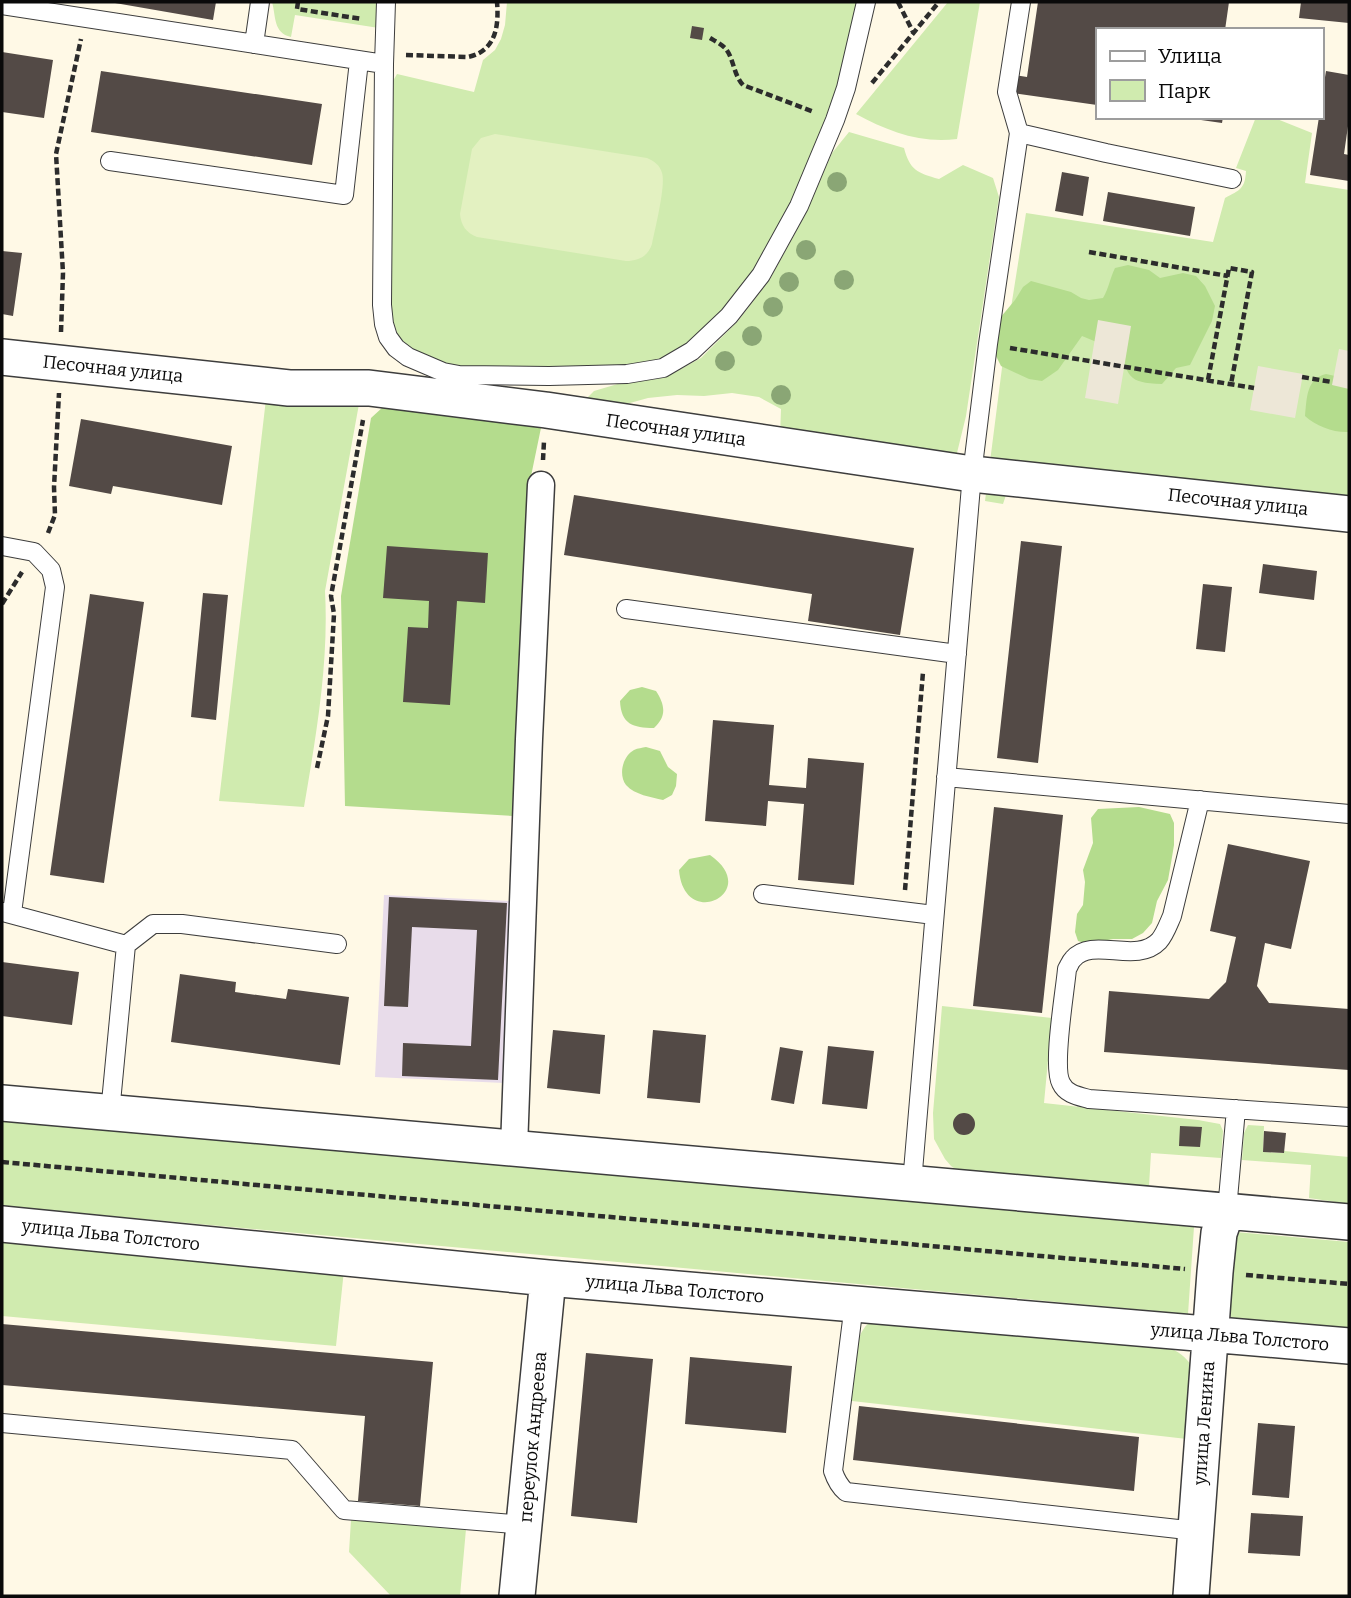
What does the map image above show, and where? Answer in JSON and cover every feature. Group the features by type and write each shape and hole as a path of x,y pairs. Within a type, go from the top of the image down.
{"street":[{"name":"Песочная улица","path":"2,357 289,388 369,388 546,410 972,474 1349,514"},
{"path":"514,1149 541,485"},
{"path":"2,1103 1349,1222"},
{"name":"улица Ленина","path":"1191,1596 1215,1272 1219,1233 1227,1210"},
{"name":"улица Льва Толстого","path":"2,1224 548,1278 1349,1346"},
{"name":"переулок Андреева","path":"517,1596 548,1278"}],"lane":[{"path":"254,44 260,2"},
{"path":"386,2 382,305 388,337 408,358 443,372 549,376 627,374 663,368 692,351 729,316 761,275 799,206 846,88 866,2"},
{"path":"912,1183 972,474 1019,133 1007,93 1021,2"},
{"path":"2,5 359,61 384,59"},
{"path":"110,160 344,195 359,61"},
{"path":"1019,133 1232,179"},
{"path":"2,547 34,552 51,570 55,587 7,913 126,945"},
{"path":"626,609 957,654"},
{"path":"946,777 1349,814"},
{"path":"1200,800 1172,916 1158,943 1147,950 1137,952 1090,950 1074,958 1068,969 1057,1065 1062,1085 1075,1095 1089,1099 1349,1116"},
{"path":"763,894 934,915"},
{"path":"110,1113 126,945 153,924 182,924 337,944"},
{"path":"1227,1210 1236,1109"},
{"path":"854,1304 833,1472 835,1480 846,1492 1196,1531"},
{"path":"2,1423 292,1450 344,1510 525,1525"}],"path":[{"path":"298,2 297,9 386,22"},
{"path":"384,59 476,55 484,50 495,35 496,2"},
{"path":"898,2 914,33"},
{"path":"710,38 725,48 736,76 743,85 841,122 939,2"},
{"path":"2,604 49,531 55,514 63,273 56,154 86,18"},
{"path":"1089,252 1228,276"},
{"path":"1208,380 1229,268 1252,272 1231,384"},
{"path":"988,344 1254,388"},
{"path":"1302,377 1332,382"},
{"path":"317,768 328,716 334,614 331,596 369,388"},
{"path":"903,912 925,650"},
{"path":"2,1162 1349,1284"}],"shaded area":[{"path":"1098,320 1131,326 1118,404 1085,398"},
{"path":"1339,349 1349,351 1349,389 1332,385"},
{"path":"1258,366 1303,374 1295,418 1250,410"},
{"path":"384,895 512,901 504,1083 375,1077"}],"green space":[{"path":"272,2 380,2 379,28 295,15 291,37 278,28"},
{"path":"507,2 858,2 839,86 793,202 761,263 721,314 674,354 627,365 549,369 460,367 445,365 409,348 399,337 393,322 390,293 393,81 397,74 474,92 483,60 495,50 501,39"},
{"path":"948,2 980,2 957,139 917,138 880,126 856,114"},
{"path":"1255,119 1277,119 1312,133 1305,183 1349,190 1349,525 1006,495 1003,504 985,501 1004,352 1026,213 1213,242 1225,198 1238,191 1244,182 1246,171 1236,168"},
{"path":"849,132 904,148 912,166 931,177 939,179 963,165 993,178 999,197 966,416 956,457 780,437 781,409 759,397 732,393 648,398 601,411 583,402 594,391 621,383 668,376 701,358 738,321 770,279 804,217 832,153"},
{"path":"495,134 647,158 654,162 662,173 663,187 648,252 639,259 626,261 477,237 467,231 460,214 472,149 481,138"},
{"path":"1128,265 1149,270 1160,278 1183,273 1196,276 1205,286 1215,306 1212,321 1190,365 1176,368 1162,384 1141,382 1127,371 1118,345 1099,343 1082,336 1058,370 1042,381 1029,379 1001,366 993,350 995,324 1023,287 1031,281 1089,300 1103,298 1115,268"},
{"path":"1326,374 1349,379 1349,432 1326,428 1305,416 1311,385"},
{"path":"395,396 542,423 530,481 514,816 345,806 341,596 371,418"},
{"path":"266,399 359,404 325,591 323,673 304,807 219,801"},
{"path":"642,687 656,691 663,706 663,715 654,728 634,726 626,720 621,709 620,701 630,690"},
{"path":"646,747 660,751 668,767 677,774 672,795 663,800 634,791 626,785 622,776 627,756 634,750"},
{"path":"1139,807 1170,814 1174,823 1174,845 1168,880 1157,901 1152,923 1143,933 1132,939 1113,939 1088,944 1078,941 1075,932 1077,914 1083,905 1083,870 1093,843 1091,818 1098,809"},
{"path":"710,855 724,869 728,882 725,892 716,900 705,902 693,899 684,889 679,870 689,859"},
{"path":"942,1006 1052,1018 1044,1103 1220,1124 1223,1131 1221,1158 1151,1153 1149,1186 1141,1190 961,1173 945,1159 934,1139 933,1113"},
{"path":"2,1120 1194,1227 1188,1314 2,1206"},
{"path":"1248,1125 1264,1126 1263,1152 1284,1151 1349,1157 1349,1204 1309,1198 1311,1165 1242,1160 1244,1133"},
{"path":"1235,1232 1349,1242 1349,1330 1230,1319"},
{"path":"2,1236 344,1270 336,1346 2,1316"},
{"path":"874,1319 1167,1347 1182,1355 1193,1367 1187,1439 852,1401 852,1373 857,1343 865,1326"},
{"path":"351,1520 466,1529 460,1596 391,1596 349,1552"}],"building":[{"path":"115,2 216,2 213,20"},
{"path":"1038,2 1229,2 1225,28 1096,28 1096,105 1012,93 1015,75 1027,77"},
{"path":"1301,2 1349,2 1349,23 1299,18"},
{"path":"692,26 704,28 702,40 690,38"},
{"path":"2,52 53,60 44,118 2,112"},
{"path":"101,71 322,104 312,165 91,132"},
{"path":"1326,71 1349,75 1349,119 1344,154 1349,155 1349,181 1310,175 1319,119 1323,119"},
{"path":"1194,119 1223,119 1222,123"},
{"path":"1062,172 1089,177 1083,216 1055,211"},
{"path":"1108,192 1195,207 1190,236 1103,221"},
{"path":"2,251 22,253 13,316 2,314"},
{"path":"81,419 232,446 222,505 113,486 111,494 69,486"},
{"path":"574,495 914,548 900,635 808,621 812,594 564,555"},
{"path":"1021,541 1062,546 1038,763 997,758"},
{"path":"387,546 488,553 485,603 457,601 450,705 403,702 408,627 428,628 429,601 383,598"},
{"path":"1263,564 1317,571 1314,600 1259,593"},
{"path":"1203,584 1232,587 1225,652 1196,649"},
{"path":"203,593 228,595 216,720 191,717"},
{"path":"90,594 144,602 104,883 50,875"},
{"path":"713,720 774,725 769,785 806,788 808,758 864,763 854,885 798,880 804,804 768,801 766,826 705,821"},
{"path":"994,807 1063,815 1042,1013 973,1006"},
{"path":"1228,844 1310,861 1291,949 1265,943 1257,986 1269,1003 1349,1009 1349,1070 1104,1052 1109,991 1209,999 1226,982 1236,937 1210,931"},
{"path":"389,897 507,903 498,1080 402,1076 403,1043 471,1046 477,930 412,927 408,1007 384,1006"},
{"path":"2,962 79,972 72,1025 2,1016"},
{"path":"180,974 236,982 235,992 286,999 288,989 349,997 340,1065 171,1042"},
{"path":"553,1030 605,1035 600,1094 547,1088"},
{"path":"653,1030 706,1035 700,1103 647,1098"},
{"path":"828,1046 874,1051 867,1109 822,1104"},
{"path":"780,1047 803,1051 794,1104 771,1100"},
{"path":"964,1113 972,1116 975,1124 972,1132 964,1135 956,1132 953,1124 956,1116"},
{"path":"1180,1126 1202,1127 1200,1147 1179,1146"},
{"path":"1264,1131 1286,1133 1284,1153 1263,1152"},
{"path":"2,1324 433,1362 420,1506 358,1501 365,1416 2,1385"},
{"path":"586,1353 653,1359 637,1523 571,1516"},
{"path":"690,1357 792,1366 786,1433 685,1424"},
{"path":"859,1406 1139,1437 1134,1491 853,1460"},
{"path":"1258,1423 1295,1426 1289,1498 1252,1495"},
{"path":"1251,1513 1303,1516 1300,1556 1248,1553"}]}
